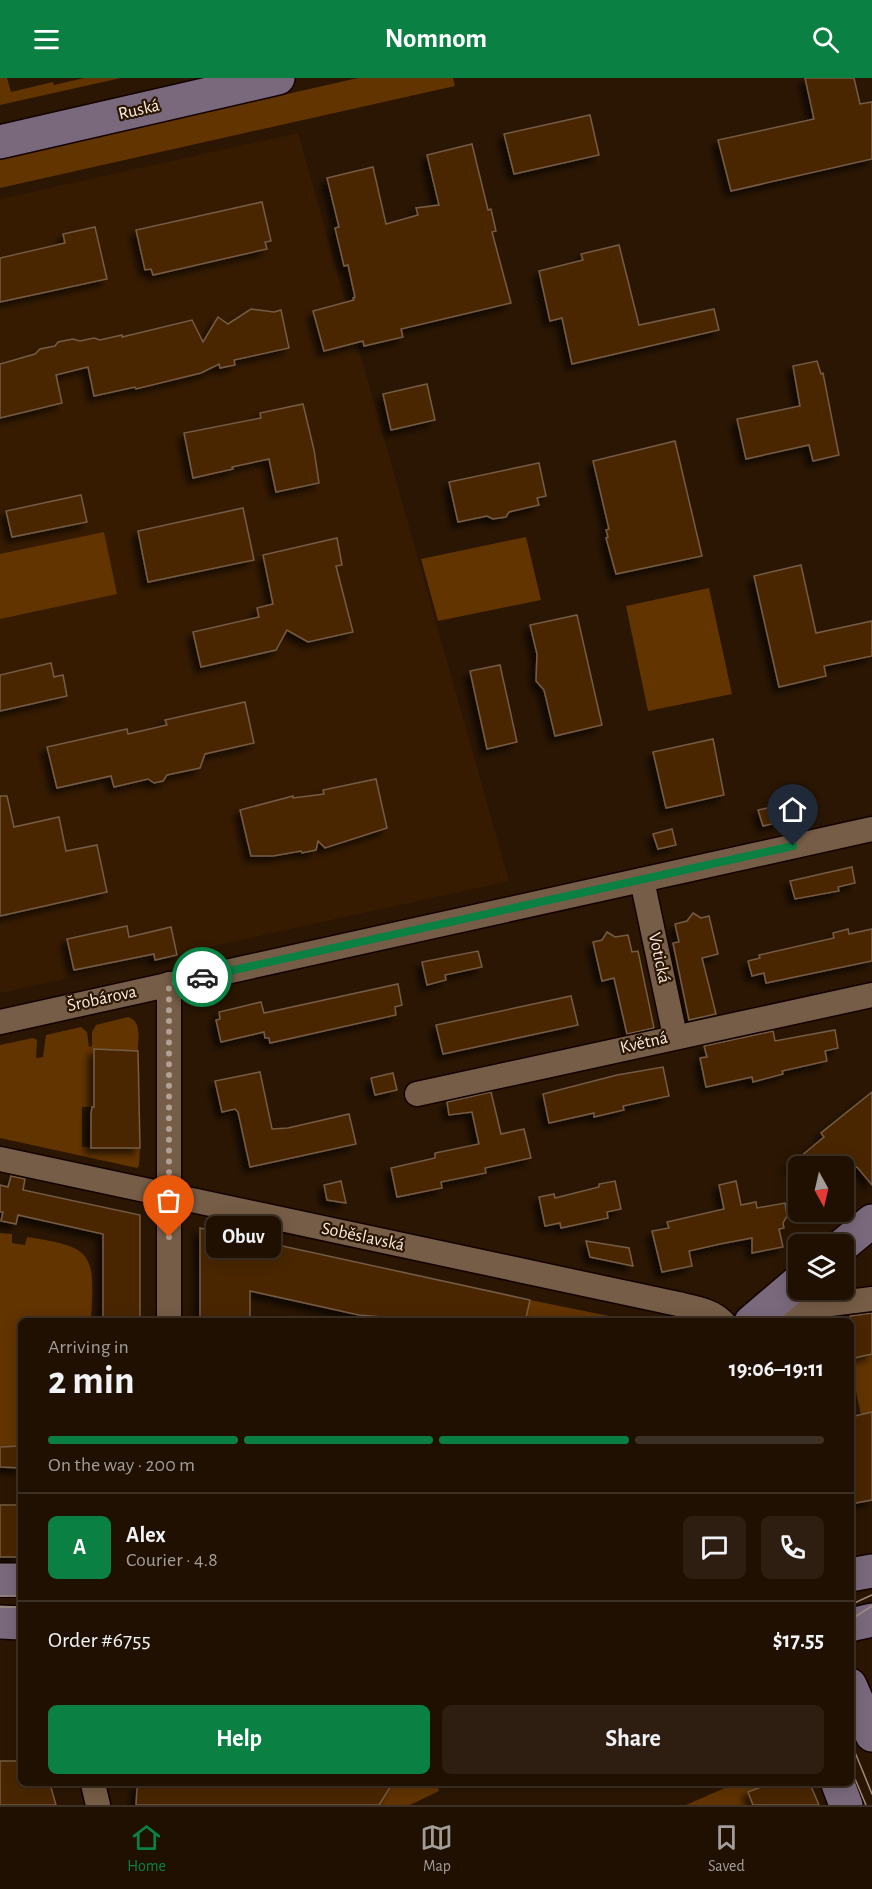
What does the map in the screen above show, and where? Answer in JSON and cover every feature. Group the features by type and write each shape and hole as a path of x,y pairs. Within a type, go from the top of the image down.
{"street":[{"name":"Ruská","path":"0,142 278,78"},
{"name":"Šrobárova","path":"0,1022 872,829"},
{"name":"Votická","path":"642,880 675,1036"},
{"path":"169,984 169,1318"},
{"name":"Květná","path":"417,1094 675,1036 872,995"},
{"name":"Soběslavská","path":"0,1159 667,1302 705,1311 719,1318"},
{"path":"854,1236 872,1221"},
{"path":"758,1318 788,1291"},
{"path":"763,1318 872,1299"},
{"path":"854,1574 872,1571"},
{"path":"0,1580 18,1580"},
{"path":"854,1623 872,1620"},
{"path":"0,1622 18,1623"},
{"path":"854,1694 872,1735"},
{"path":"93,1786 98,1805"},
{"path":"839,1786 846,1805"}],"shaded area":[{"path":"0,78 7,78 11,92 53,82 54,85 84,78 121,78 0,105"},
{"path":"358,78 453,78 455,86 0,188 0,159"},
{"path":"298,133 509,881 0,993 0,199"},
{"path":"104,532 117,594 0,619 0,554"},
{"path":"526,537 541,600 438,621 421,559"},
{"path":"709,588 732,694 648,711 626,606"},
{"path":"128,1017 137,1026 138,1051 94,1049 94,1107 82,1107 82,1147 140,1148 137,1168 0,1138 0,1045 33,1038 37,1040 36,1058 43,1057 46,1035 81,1027 87,1032 89,1047 92,1046 92,1032 96,1025"},
{"path":"0,1233 12,1234 12,1243 25,1245 27,1237 66,1245 78,1250 86,1257 90,1267 92,1298 91,1318 18,1318 18,1446 0,1446"},
{"path":"530,1300 619,1318 539,1318 526,1316"},
{"path":"854,1350 856,1358 872,1354 872,1412 861,1415 854,1382"},
{"path":"391,1786 438,1786 439,1791 410,1805 379,1805"},
{"path":"729,1786 811,1786 819,1805 686,1805"}],"building":[{"path":"805,78 854,78 860,104 872,102 872,159 731,191 718,140 814,119"},
{"path":"590,115 599,155 514,174 504,134"},
{"path":"472,144 488,210 491,209 496,231 492,232 511,303 401,329 403,337 364,346 363,341 324,351 313,311 354,300 355,297 348,265 344,266 335,228 339,227 327,178 373,167 386,224 418,215 416,208 439,205 427,155"},
{"path":"262,202 271,241 265,242 267,249 153,275 151,269 145,270 136,230"},
{"path":"95,227 107,279 0,302 0,258 65,243 63,234"},
{"path":"619,245 639,325 714,309 719,330 572,364 562,318 550,321 539,271 583,260 581,254"},
{"path":"251,309 274,312 281,310 289,348 234,360 235,365 220,368 219,364 201,373 136,389 135,387 94,396 88,367 56,375 62,403 0,418 0,364 35,354 40,349 55,346 58,342 94,338 100,340 122,335 122,337 192,320 203,342 218,317 228,324"},
{"path":"817,361 821,374 823,373 839,455 813,461 809,445 746,459 737,419 800,406 793,366"},
{"path":"427,384 435,420 391,430 383,394"},
{"path":"303,404 319,483 276,492 269,459 193,478 184,433 261,418 260,413"},
{"path":"675,441 702,556 616,574 606,538 608,537 606,530 609,529 593,461"},
{"path":"539,463 546,496 537,498 539,505 509,512 506,517 493,519 487,516 458,522 449,482"},
{"path":"81,495 87,522 12,537 6,511"},
{"path":"243,508 254,560 148,582 138,531"},
{"path":"337,538 342,565 336,566 353,632 308,642 287,630 276,650 201,667 193,632 259,617 257,608 273,604 263,555"},
{"path":"801,565 816,633 872,621 872,656 824,666 826,676 779,687 754,576"},
{"path":"577,615 602,725 555,736 544,690 536,681 537,654 530,625"},
{"path":"51,663 54,677 63,675 67,696 0,711 0,675"},
{"path":"500,665 517,742 487,749 470,671"},
{"path":"245,702 254,743 205,754 200,768 167,775 163,781 154,783 148,779 114,787 111,776 57,788 47,747 127,729 128,734 167,725 165,720"},
{"path":"713,739 724,795 666,808 653,752"},
{"path":"376,779 387,828 325,848 318,841 316,850 302,853 301,851 273,856 251,856 240,810 293,796 293,798 324,794 323,790"},
{"path":"0,796 7,796 14,827 59,817 66,851 97,845 107,892 0,916"},
{"path":"777,806 780,822 763,826 758,810"},
{"path":"672,829 676,845 658,849 653,834"},
{"path":"852,867 855,883 838,887 839,891 795,899 790,881"},
{"path":"693,913 701,918 709,916 718,954 702,958 716,1014 689,1020 673,943 679,942 675,924 687,921"},
{"path":"127,926 129,937 171,927 177,955 155,960 154,954 74,970 67,939"},
{"path":"848,929 849,934 872,929 872,961 766,983 764,973 752,976 748,961 760,958 759,955 834,938 833,933"},
{"path":"607,932 615,937 628,935 632,952 638,951 654,1028 627,1034 614,978 602,981 593,942 602,940"},
{"path":"478,951 482,967 445,975 446,980 427,985 422,962"},
{"path":"398,984 402,1005 395,1007 396,1015 270,1043 269,1038 265,1038 264,1032 221,1042 216,1020 220,1019 219,1012 261,1002 264,1013"},
{"path":"571,996 578,1025 443,1054 436,1025"},
{"path":"835,1030 838,1048 825,1051 827,1061 782,1071 783,1074 753,1082 752,1077 706,1087 700,1058 707,1057 704,1046 773,1031 775,1041"},
{"path":"94,1049 138,1051 140,1148 91,1148"},
{"path":"663,1067 669,1096 623,1106 624,1110 594,1117 594,1113 549,1123 543,1094 617,1075"},
{"path":"260,1072 272,1129 288,1128 349,1114 356,1144 250,1167 238,1112 235,1109 222,1112 215,1081"},
{"path":"393,1073 397,1090 375,1095 371,1078"},
{"path":"491,1092 501,1134 524,1129 531,1158 485,1168 486,1173 441,1182 442,1188 397,1197 391,1168 435,1158 435,1153 479,1144 472,1112 449,1115 447,1102"},
{"path":"872,1092 872,1185 857,1167 854,1167 854,1156 801,1156 824,1137 821,1133"},
{"path":"11,1176 25,1179 23,1190 140,1215 140,1318 103,1318 103,1234 18,1215 16,1224 1,1221 3,1212 0,1212 0,1185 8,1187"},
{"path":"341,1181 346,1203 327,1200 324,1185"},
{"path":"615,1181 621,1209 607,1212 608,1218 561,1228 560,1223 545,1226 539,1197 554,1194 555,1198"},
{"path":"736,1181 741,1205 756,1202 757,1208 785,1203 787,1216 783,1223 784,1228 779,1229 783,1247 752,1253 752,1238 720,1244 689,1251 692,1266 662,1272 652,1231 669,1228 667,1222 724,1209 719,1185"},
{"path":"200,1228 530,1300 526,1318 382,1318 250,1291 250,1318 200,1318"},
{"path":"586,1241 629,1248 633,1266 590,1257"},
{"path":"872,1313 872,1354 854,1358 854,1318 850,1316"},
{"path":"872,1412 872,1500 854,1503 854,1416"},
{"path":"18,1446 18,1468 0,1467 0,1447"},
{"path":"0,1505 18,1505 18,1557 0,1557"},
{"path":"0,1761 18,1761 18,1786 51,1786 56,1805 0,1805"},
{"path":"139,1786 391,1786 379,1805 136,1805"},
{"path":"764,1786 811,1786 819,1805 753,1805 748,1792"}],"tram line":[{"path":"854,1603 872,1595"},
{"path":"0,1596 18,1596"},
{"path":"854,1617 872,1606"},
{"path":"0,1607 18,1607"},
{"path":"854,1750 872,1794"},
{"path":"854,1776 866,1805"}],"way so far":[{"path":"169,1237 169,984 202,977"}],"place":[{"name":"Obuv","path":"169,1237"}],"route":[{"path":"202,977 793,846"}]}
